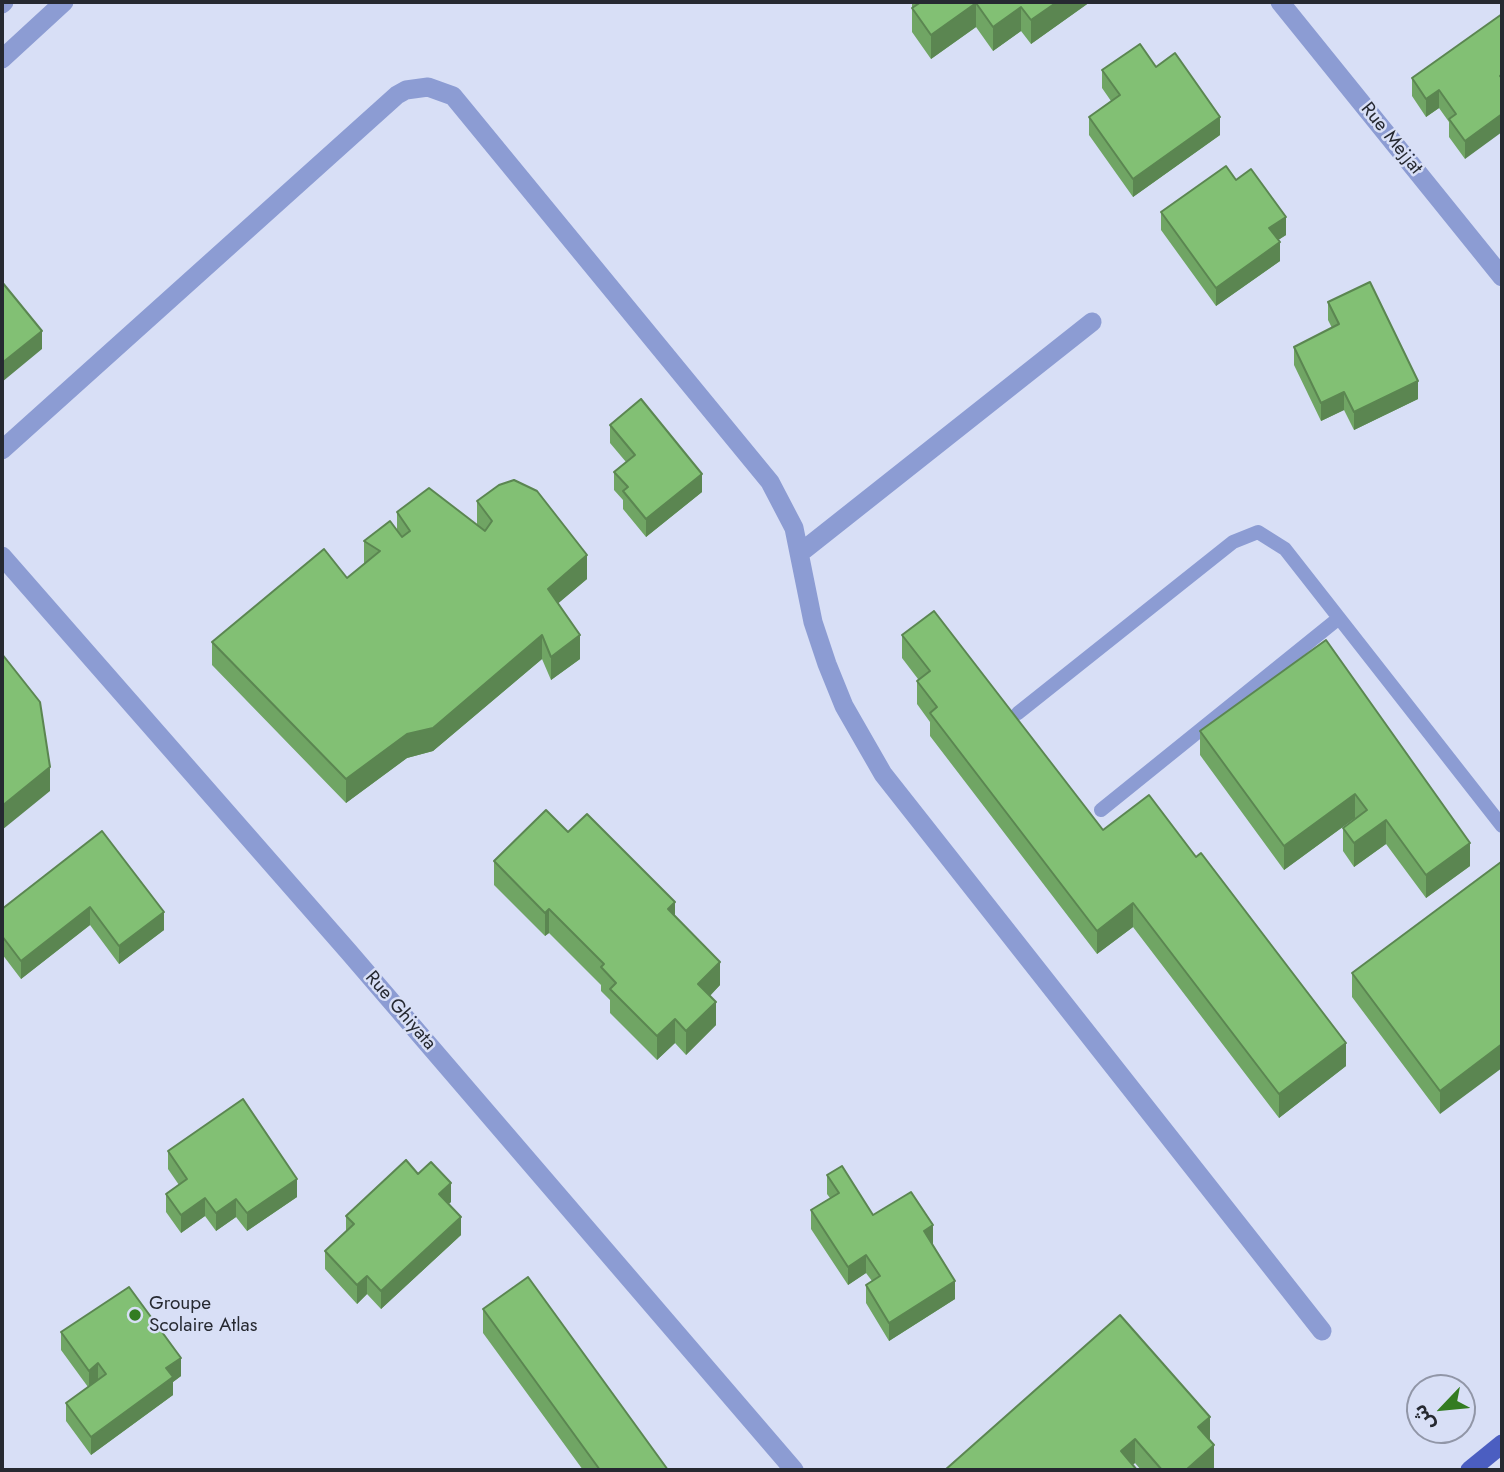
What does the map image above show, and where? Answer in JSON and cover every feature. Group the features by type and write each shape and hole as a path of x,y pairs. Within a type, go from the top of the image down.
{"main road":[{"path":"1470,1470 1502,1444"}],"street":[{"path":"2,60 64,2"},
{"name":"Rue Mejjat","path":"1280,2 1502,276"},
{"path":"2,450 397,95 407,90 428,87 453,96 770,482 784,505 800,553 813,622 827,664 862,741 883,774 1322,1331"},
{"path":"800,553 1091,322"},
{"name":"Rue Ghiyata","path":"2,556 339,941 794,1470"}],"lane":[{"path":"1018,713 1233,542 1258,532 1285,549 1502,826"},
{"path":"1101,810 1339,618"}],"building":[{"path":"921,2 1057,2 1031,20 1021,7 993,27 976,3 931,35 912,8"},
{"path":"1502,14 1502,114 1465,141 1449,119 1456,114 1439,90 1426,99 1412,78"},
{"path":"1140,44 1156,67 1175,53 1220,117 1133,179 1089,117 1120,95 1102,70"},
{"path":"1226,166 1236,180 1251,169 1286,217 1269,228 1280,242 1216,288 1161,212"},
{"path":"2,282 42,331 2,363"},
{"path":"1370,282 1418,381 1354,412 1344,392 1321,403 1294,347 1339,324 1328,302"},
{"path":"641,399 702,474 646,519 623,491 628,487 614,472 635,455 610,425"},
{"path":"514,480 537,491 587,555 548,589 580,635 551,657 542,635 433,728 407,734 346,779 212,642 324,549 347,578 380,551 364,541 390,521 402,537 410,531 397,512 429,488 485,531 492,521 477,501 499,485"},
{"path":"934,611 1103,830 1149,795 1196,857 1201,853 1346,1043 1279,1094 1133,903 1097,931 930,713 937,707 917,681 930,671 902,635"},
{"path":"1326,640 1470,843 1426,875 1386,820 1354,843 1343,828 1367,810 1355,794 1284,846 1200,731"},
{"path":"2,654 40,702 50,767 2,806"},
{"path":"546,810 568,832 587,814 675,902 668,909 720,962 698,984 716,1002 686,1031 675,1019 657,1036 610,989 616,983 601,967 604,964 549,909 545,913 494,861"},
{"path":"102,831 164,912 119,946 90,907 21,961 2,936 2,909"},
{"path":"1501,862 1502,1044 1440,1091 1352,973"},
{"path":"243,1099 297,1179 247,1213 236,1199 216,1213 205,1198 181,1215 166,1194 187,1179 168,1151"},
{"path":"406,1160 418,1174 431,1162 451,1183 439,1194 461,1217 381,1291 367,1276 357,1285 325,1251 354,1224 346,1216"},
{"path":"842,1166 873,1215 911,1192 933,1225 924,1231 955,1281 889,1323 866,1285 880,1276 866,1255 848,1267 811,1210 839,1193 827,1175"},
{"path":"528,1277 668,1470 600,1470 483,1309"},
{"path":"129,1287 181,1358 166,1368 173,1377 91,1437 66,1403 106,1374 98,1363 89,1371 61,1332"},
{"path":"1120,1315 1210,1417 1198,1427 1214,1445 1186,1470 1162,1470 1135,1439 1121,1451 1137,1470 945,1470"}],"place":[{"name":"Groupe Scolaire Atlas","path":"135,1315"}]}
